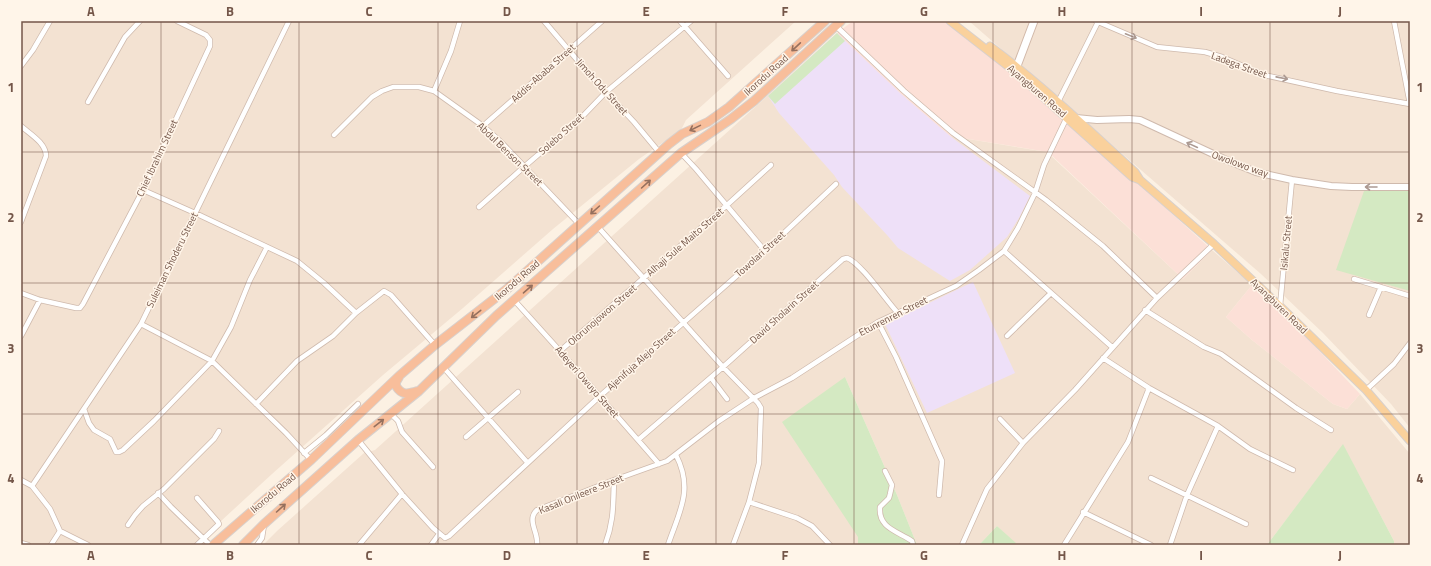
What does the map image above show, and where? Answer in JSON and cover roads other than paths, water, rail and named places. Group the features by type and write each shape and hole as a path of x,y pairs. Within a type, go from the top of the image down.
{"highway":[{"name":"Ikorodu Road","path":"211,545 311,460 400,376 507,289 659,152 682,134 708,122 729,107 825,21"},
{"name":"Ikorodu Road","path":"243,545 264,524 358,440 419,391 514,300 681,154 732,119 754,101 838,23"},
{"path":"400,376 396,382 396,386 401,393 405,394 419,391"}],"main road":[{"name":"Ayangburen Road","path":"950,21 1014,70 1132,177 1140,180"},
{"name":"Ayangburen Road","path":"956,21 1017,66 1135,172 1140,180 1214,244 1366,390 1410,441"},
{"path":"1017,66 1034,21"}],"street":[{"path":"21,66 33,50 50,21"},
{"path":"88,102 125,37 140,21"},
{"name":"Chief Ibrahim Street","path":"40,300 80,308 115,246 143,190 210,46 210,40 206,35 177,21"},
{"name":"Suleiman Shoderu Street","path":"32,486 141,324 289,21"},
{"path":"334,135 372,97 382,91 393,87 418,87 434,91 451,51 460,21"},
{"name":"Jimoh Odu Street","path":"544,21 659,152"},
{"name":"Addis-Ababa Street","path":"483,126 602,21"},
{"path":"680,21 728,76"},
{"name":"Solebo Street","path":"480,207 580,118 606,92 691,21"},
{"path":"1394,21 1410,104"},
{"path":"1058,102 1097,22"},
{"name":"Ladega Street","path":"1097,22 1158,47 1205,52 1222,57 1264,75 1337,92 1410,104"},
{"path":"838,23 884,73 953,133 1046,200 1103,246 1157,298"},
{"name":"Abdul Benson Street","path":"434,91 483,126 525,166 579,224"},
{"name":"Etunrenren Street","path":"660,464 676,455 719,421 754,398 792,378 878,322 956,286 1004,251 1018,228 1035,193 1044,165 1067,117"},
{"name":"Owolowo way","path":"1076,118 1097,120 1140,120 1230,162 1256,172 1292,180 1331,186 1410,187"},
{"path":"21,126 42,144 46,150 46,156 21,222"},
{"path":"681,154 696,169 765,251"},
{"name":"Alhaji Sule Maito Street","path":"644,278 771,165"},
{"name":"Isikalu Street","path":"1280,306 1292,180"},
{"name":"Towolari Street","path":"683,322 765,251 836,184"},
{"path":"143,190 297,261 324,283 356,313"},
{"path":"598,227 723,367 754,398 761,408 759,463 749,502 733,545"},
{"path":"962,545 987,489 1023,443 1103,358 1145,310 1214,244"},
{"path":"84,409 89,423 94,430 110,438 116,452 120,452 154,421 212,361 230,327 250,280 267,247"},
{"path":"1004,251 1112,347"},
{"name":"David Sholarin Street","path":"638,440 846,258 851,259 859,266 897,312"},
{"name":"Olorunojowon Street","path":"560,351 644,278"},
{"path":"1354,279 1410,296"},
{"path":"1369,315 1381,287"},
{"path":"256,404 297,361 333,336 356,313 384,291 387,292 435,346"},
{"path":"21,293 40,300 21,336"},
{"path":"1008,336 1051,293"},
{"name":"Adeyeri Owuyo Street","path":"514,300 660,464"},
{"path":"1145,310 1204,347 1221,354 1296,408 1331,430"},
{"name":"Ajenifuja Alejo Street","path":"439,534 445,538 449,536 527,462 683,322"},
{"path":"878,322 896,357 942,461 939,495"},
{"path":"141,324 212,361 286,433 311,460"},
{"path":"1366,390 1394,364 1410,343"},
{"path":"1103,358 1149,388 1218,426 1250,449 1293,470"},
{"path":"444,368 527,462"},
{"path":"710,378 727,399"},
{"path":"1064,545 1083,512 1128,442 1149,388"},
{"path":"466,437 518,392"},
{"path":"304,454 358,404"},
{"path":"391,414 398,421 402,432 433,468"},
{"path":"1000,419 1023,443"},
{"path":"1170,545 1187,496 1218,426"},
{"path":"128,525 135,515 214,439 219,431"},
{"path":"358,440 402,494 439,534 432,545"},
{"path":"668,545 685,496 682,467 676,455"},
{"name":"Kasali Onileere Street","path":"536,545 538,538 532,520 533,514 537,510 660,464"},
{"path":"885,471 892,485 890,498 880,507 879,512 883,523 888,528 912,541 913,545"},
{"path":"1151,478 1246,524"},
{"path":"21,480 32,486 50,509 60,531 88,545"},
{"path":"605,545 611,529 614,480"},
{"path":"158,493 203,539 211,545"},
{"path":"358,545 402,494"},
{"path":"197,498 218,522 218,526 197,545"},
{"path":"749,502 798,518 812,526 830,545"},
{"path":"1083,512 1151,545"},
{"path":"257,545 262,538 264,524"},
{"path":"51,545 60,531"},
{"path":"21,543 28,545"}]}
